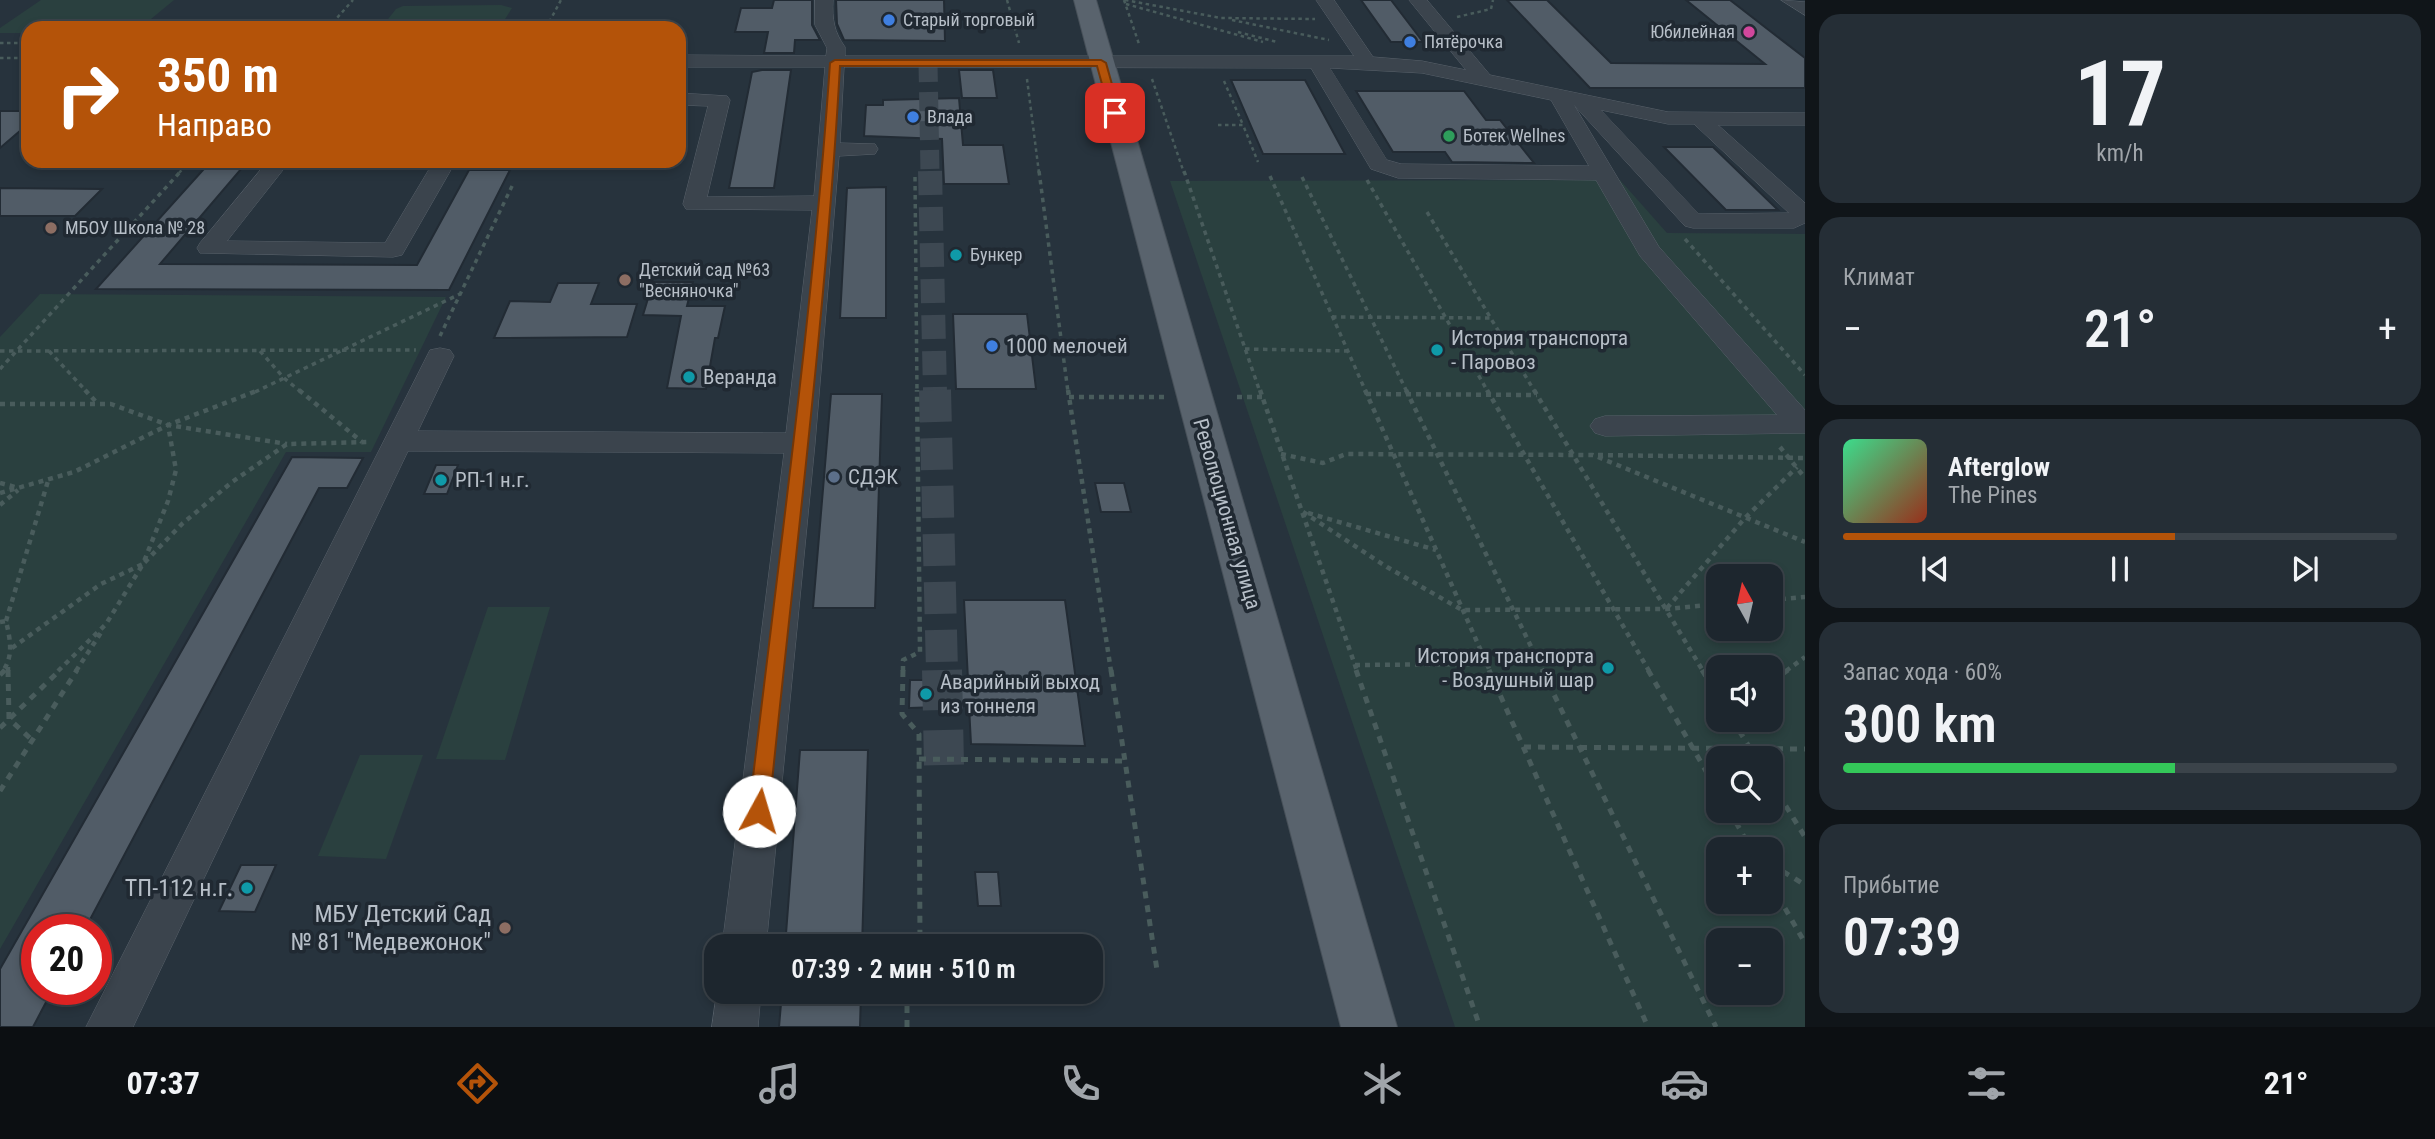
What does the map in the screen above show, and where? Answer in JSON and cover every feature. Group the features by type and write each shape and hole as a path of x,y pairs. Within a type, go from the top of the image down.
{"main road":[{"name":"Революционная улица","path":"1085,0 1369,1027"}],"street":[{"path":"746,934 792,638 800,443 830,150 836,47 828,41 824,22 824,0"},
{"path":"1325,0 1362,54"},
{"path":"1418,0 1485,80"},
{"path":"1790,0 1805,10"},
{"path":"686,61 1315,63 1362,54 1668,118 1805,119"},
{"path":"1315,63 1378,164 1387,168 1398,171 1603,173"},
{"path":"686,99 720,100 694,204 824,203"},
{"path":"1570,99 1603,173 1649,251 1801,424 1605,426"},
{"path":"1570,99 1693,221 1794,221 1802,213 1699,118"},
{"path":"830,150 867,149"},
{"path":"273,168 209,248 393,250 441,168"},
{"path":"109,1027 399,440 433,348"},
{"path":"399,440 800,443"},
{"path":"735,1027 737,1004"}],"path":[{"path":"334,21 353,0"},
{"path":"550,21 561,0"},
{"path":"1007,0 1025,63 1069,397 1157,970"},
{"path":"1449,18 1491,9 1493,0"},
{"path":"1125,1 1221,18 1362,54"},
{"path":"1125,1 1286,44"},
{"path":"1125,1 1274,45 1315,63"},
{"path":"1125,1 1480,1027"},
{"path":"1221,18 1338,19"},
{"path":"0,43 21,43"},
{"path":"0,58 21,58"},
{"path":"1222,75 1258,162"},
{"path":"1218,125 1242,125"},
{"path":"0,369 184,168"},
{"path":"1270,176 1648,1027"},
{"path":"915,177 920,652 903,660 902,714 919,734 920,934"},
{"path":"1302,177 1716,1027"},
{"path":"1365,177 1706,770"},
{"path":"0,351 433,348 514,182"},
{"path":"1427,212 1706,676"},
{"path":"1681,235 1805,375"},
{"path":"0,493 74,472 168,425 235,401 460,294"},
{"path":"1332,317 1491,317"},
{"path":"1245,349 1347,351"},
{"path":"49,351 99,405"},
{"path":"259,351 284,378 362,442"},
{"path":"1366,394 1538,395"},
{"path":"1069,397 1172,397"},
{"path":"1237,397 1262,397"},
{"path":"0,404 111,404 168,425 287,444 399,440"},
{"path":"0,791 143,564 177,470 168,425"},
{"path":"12,648 101,584 143,564 182,524 232,482 287,444"},
{"path":"1780,447 1805,478"},
{"path":"1281,454 1323,463 1346,454 1805,458"},
{"path":"1593,455 1805,542"},
{"path":"1667,609 1745,518 1797,467"},
{"path":"32,740 9,719 8,667 12,648 3,621 48,480"},
{"path":"0,483 20,488"},
{"path":"0,511 2,504 20,488"},
{"path":"1301,510 1436,551"},
{"path":"1301,510 1387,567 1462,610 1667,609 1706,605"},
{"path":"1783,599 1805,597"},
{"path":"0,728 106,624"},
{"path":"1783,673 1805,657"},
{"path":"1355,665 1487,664"},
{"path":"0,675 8,667"},
{"path":"1524,747 1706,747"},
{"path":"1783,748 1805,749"},
{"path":"919,759 1126,761"},
{"path":"1783,801 1805,837"},
{"path":"1783,872 1805,886"},
{"path":"1783,905 1805,943"},
{"path":"906,1004 907,1027"}],"green space":[{"path":"41,0 174,0 148,21 21,21 21,33 0,33 0,28"},
{"path":"501,5 512,8 504,21 387,21 396,9 403,6"},
{"path":"1620,180 1667,233 1805,234 1805,1027 1455,1027 1170,181"},
{"path":"40,294 446,297 371,452 286,452 0,949 0,337"},
{"path":"488,607 550,607 505,760 436,759"},
{"path":"360,755 423,755 386,859 318,856"}],"building":[{"path":"774,0 812,0 812,25 820,40 795,40 794,53 764,53 768,32 735,32 741,8 772,8"},
{"name":"Старый торговый","path":"836,0 944,0 945,41 844,40 837,24"},
{"path":"1361,0 1391,0 1423,42 1391,42"},
{"name":"Юбилейная","path":"1507,0 1547,0 1611,63 1765,64 1686,0 1730,0 1805,58 1805,88 1590,88"},
{"path":"791,70 774,188 729,188 752,72"},
{"path":"959,70 993,70 997,98 962,98"},
{"path":"1231,80 1305,80 1345,154 1263,154"},
{"name":"Ботек Wellnes","path":"1356,91 1464,91 1486,120 1500,120 1534,163 1452,162 1445,152 1393,152"},
{"path":"959,98 963,145 1003,145 1009,184 944,184 942,139 864,136 866,105 883,105 883,100"},
{"path":"0,111 21,111 21,130 0,148"},
{"path":"1664,147 1713,147 1778,210 1726,210"},
{"path":"205,168 242,168 160,264 417,265 469,170 510,170 449,290 96,289"},
{"path":"886,187 886,318 840,318 847,188"},
{"path":"0,188 102,189 75,216 0,216"},
{"path":"653,282 693,282 687,306 725,306 718,338 715,338 706,389 667,388 681,316 643,315"},
{"path":"558,283 599,283 591,304 637,304 627,337 494,338 510,301 550,302"},
{"name":"1000 мелочей","path":"953,314 1027,314 1036,389 956,389"},
{"path":"831,394 882,394 875,608 813,608"},
{"path":"292,457 363,458 347,488 319,488 93,914 31,914"},
{"name":"РП-1 н.г.","path":"436,465 458,465 447,494 424,494"},
{"path":"1095,483 1124,483 1131,512 1101,512"},
{"path":"964,600 1065,600 1085,746 971,744 969,706 909,708 910,680 968,680"},
{"path":"800,750 868,750 862,934 786,934"},
{"name":"ТП-112 н.г.","path":"241,865 276,865 255,912 219,911"},
{"path":"975,872 998,872 1001,906 978,906"},
{"path":"21,932 21,1005 45,1005 33,1027 0,1027 0,969"},
{"path":"781,1004 861,1004 860,1027 779,1027"}],"tunnel":[{"path":"928,63 930,173"},
{"path":"930,171 935,392"},
{"path":"935,390 942,671"},
{"path":"942,670 944,765"}],"place":[{"name":"Старый торговый","path":"889,20"},
{"name":"Юбилейная","path":"1749,32"},
{"name":"Пятёрочка","path":"1410,42"},
{"name":"Влада","path":"913,117"},
{"name":"Ботек Wellnes","path":"1449,136"},
{"name":"МБОУ Школа № 28","path":"51,228"},
{"name":"Бункер","path":"956,255"},
{"name":"Детский сад №63 \"Весняночка\"","path":"625,280"},
{"name":"1000 мелочей","path":"992,346"},
{"name":"История транспорта - Паровоз","path":"1437,350"},
{"name":"Веранда","path":"689,377"},
{"name":"СДЭК","path":"834,477"},
{"name":"РП-1 н.г.","path":"441,480"},
{"name":"История транспорта - Воздушный шар","path":"1608,668"},
{"name":"Аварийный выход из тоннеля","path":"926,694"},
{"name":"ТП-112 н.г.","path":"247,888"},
{"name":"МБУ Детский Сад № 81 \"Медвежонок\"","path":"505,928"}],"route":[{"path":"759,811 830,150 835,63 1101,63 1115,113"}]}
